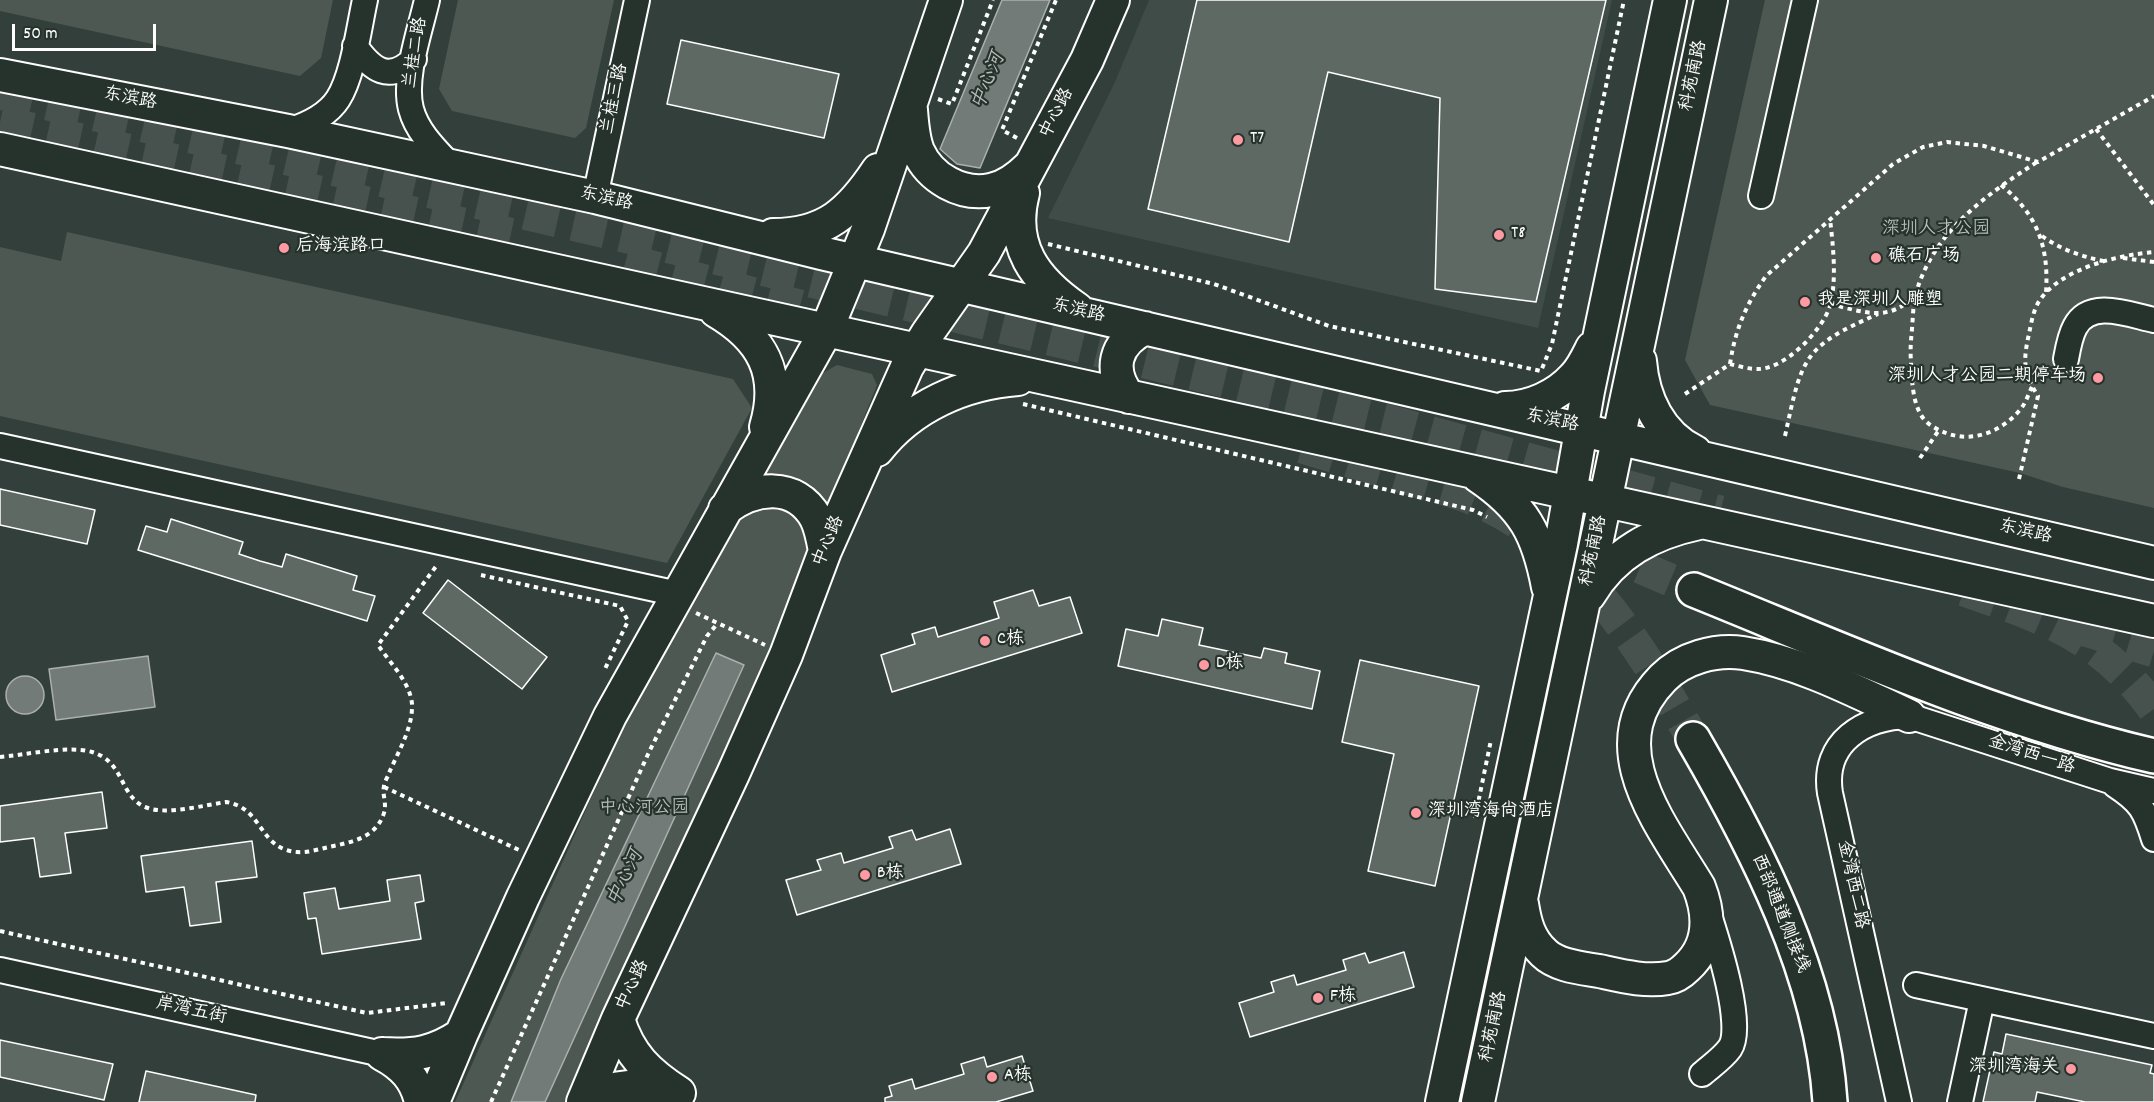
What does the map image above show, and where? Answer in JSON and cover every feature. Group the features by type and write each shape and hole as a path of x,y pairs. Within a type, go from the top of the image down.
{"highway":[{"path":"1694,590 1966,698 2063,731 2154,756"},
{"name":"西部通道侧接线","path":"1693,739 1725,793 1755,852 1785,920 1807,985 1821,1037 1830,1102"}],"main road":[{"path":"434,1102 461,1035 610,716 826,331 856,261 946,0"},
{"name":"中心路","path":"584,1102 618,1018 733,774 786,655 825,551 907,367 927,334 984,253 1086,60 1113,0"},
{"name":"科苑南路","path":"1443,1102 1550,596 1606,304 1671,0"},
{"name":"科苑南路","path":"1478,1102 1711,0"},
{"name":"东滨路","path":"7,73 595,197 856,261 2154,562"},
{"path":"911,103 912,127 917,150 926,165 940,179 956,188 973,191 990,190 1019,177 1033,163"},
{"path":"751,234 788,235 807,232 840,216 866,189 900,137"},
{"path":"0,149 2154,621"},
{"path":"1033,163 1021,201 1020,237 1026,255 1038,276 1057,296 1082,313"},
{"path":"703,302 735,322 759,345 767,366 772,394 768,419 756,458"},
{"path":"1606,304 1646,312"},
{"path":"1130,397 1119,380 1117,360 1123,345 1133,334 1145,328"},
{"path":"1488,408 1514,408 1534,403 1556,393 1575,377 1600,334"},
{"path":"1638,346 1640,371 1655,416 1669,434 1686,448 1710,459"},
{"path":"861,470 885,440 907,420 931,404 961,390 998,381 1041,378"},
{"path":"1473,472 1501,491 1528,524 1539,549 1550,596"},
{"path":"725,509 752,493 782,492 796,498 811,512 821,533 825,551"},
{"path":"1584,603 1610,566 1627,551 1673,528 1702,522"},
{"path":"1522,900 1525,923 1532,939 1545,955 1565,964 1650,979 1673,977 1694,961 1705,938 1707,925 1704,901 1699,887 1648,803 1635,766 1634,748 1638,721 1649,696 1666,675 1680,665 1704,656 1742,653 1776,661 1812,674 1909,716"},
{"path":"1528,701 1562,710"},
{"path":"618,1018 628,1046 636,1058 655,1076 687,1097"},
{"path":"382,1054 422,1054 461,1035"},
{"path":"382,1054 396,1061 411,1077 419,1092 421,1102"},
{"path":"584,1102 611,1089 626,1086 643,1086 687,1097"}],"street":[{"path":"288,131 314,121 338,100 344,88 365,0"},
{"name":"兰桂二路","path":"427,0 410,80 411,110 429,142 451,166"},
{"name":"兰桂三路","path":"595,197 637,0"},
{"path":"1761,196 1805,0"},
{"path":"355,46 372,67 388,72 404,68 414,58"},
{"path":"2066,359 2074,328 2086,314 2094,311 2113,311 2154,320"},
{"path":"0,446 678,594"},
{"name":"金湾西一路","path":"1909,716 2110,781 2154,791"},
{"name":"金湾西二路","path":"1899,1102 1830,793 1829,777 1836,752 1854,732 1870,723 1886,718 1909,716"},
{"path":"2110,781 2138,802 2147,815 2154,840"},
{"path":"1702,1074 1731,1047 1735,1028 1719,947 1704,901"},
{"name":"岸湾五街","path":"0,970 382,1054"},
{"path":"1916,985 2154,1036"},
{"path":"1960,1102 1982,1000"}],"path":[{"path":"952,104 993,0"},
{"path":"1002,130 1056,0"},
{"path":"1020,237 1214,284 1329,326 1541,371 1552,344 1624,0"},
{"path":"2032,387 2020,410 1996,431 1974,437 1961,437 1939,430 1923,418 1913,386 1910,354 1916,294 1926,270 1941,243 1963,216 2001,185 2154,96"},
{"path":"2096,129 2154,205"},
{"path":"1730,364 1740,319 1766,276 1893,164 1923,147 1947,142 1984,146 2038,162"},
{"path":"2001,185 2021,204 2041,235 2054,245 2105,261"},
{"path":"1686,394 1730,364 1758,369 1771,366 1798,351 1814,334 1830,304 1834,252 1830,219"},
{"path":"2041,235 2046,263 2046,293"},
{"path":"2119,257 2154,262"},
{"path":"1785,436 1799,375 1814,350 1844,330 1878,314 1899,309 1916,294"},
{"path":"1830,304 1878,314"},
{"path":"1019,403 1473,510 1491,519"},
{"path":"1920,458 1939,430"},
{"path":"426,562 448,568"},
{"path":"0,757 73,749 93,752 102,756 118,771 126,789 139,804 158,810 234,803 249,811 269,839 286,850 296,852 355,842 372,832 383,816 384,787 410,725 412,704 406,683 378,645 437,565"},
{"path":"471,573 620,606 628,621 603,673"},
{"path":"491,1102 649,752 706,636 717,624 786,655"},
{"path":"1475,820 1494,729"},
{"path":"384,787 520,850 515,860"},
{"path":"0,931 367,1013 447,1004 452,993"}],"shaded area":[{"path":"1149,0 1612,0 1538,328 1048,218 1115,82"}],"green space":[{"path":"0,0 333,0 321,58 300,76 0,11"},
{"path":"458,0 614,0 586,128 575,138 452,111 439,89"},
{"name":"深圳人才公园","path":"1765,0 2154,0 2154,508 2063,487 2020,473 1710,405 1685,360"},
{"path":"67,232 733,379 752,408 667,563 0,416 0,247 61,261"},
{"name":"中心河公园","path":"837,365 872,374 877,385 766,664 569,1102 455,1102 623,727 823,373"}],"water":[{"name":"中心河","path":"1002,0 1050,0 980,168 957,164 940,149"},
{"name":"中心河","path":"716,653 744,665 545,1102 511,1102 561,979"},
{"path":"148,656 155,707 56,720 49,669"},
{"path":"25,676 38,682 44,695 38,708 25,714 12,708 6,695 12,682"}],"building":[{"path":"1197,0 1606,0 1536,302 1435,289 1440,98 1328,72 1289,242 1148,209"},
{"path":"681,40 839,74 824,138 667,104"},
{"path":"0,489 95,510 87,544 0,525"},
{"path":"171,519 243,542 239,554 260,561 282,567 286,554 357,576 353,590 375,596 367,621 138,550 146,526 167,532"},
{"path":"448,580 547,657 522,689 423,613"},
{"name":"C栋","path":"1033,590 1039,606 1070,597 1082,633 892,692 881,655 915,644 912,634 935,627 938,637 999,618 994,602"},
{"name":"D栋","path":"1162,619 1203,628 1199,645 1261,658 1264,648 1287,653 1285,663 1320,671 1312,709 1118,666 1126,629 1158,636"},
{"name":"深圳湾海尚酒店","path":"1360,660 1479,686 1435,886 1368,871 1394,754 1342,742"},
{"path":"102,792 107,828 65,833 71,873 40,877 34,838 0,842 0,806"},
{"name":"B栋","path":"950,829 961,864 797,915 786,880 821,870 817,860 841,853 844,863 893,848 889,837 912,830 916,840"},
{"path":"252,841 257,877 216,882 221,922 190,926 184,887 146,892 141,856"},
{"path":"420,875 424,901 415,903 421,939 322,954 316,918 308,919 304,893 335,888 339,909 390,901 387,880"},
{"name":"F栋","path":"1404,952 1414,987 1250,1037 1239,1003 1274,992 1271,982 1294,975 1297,985 1346,970 1343,960 1365,953 1369,963"},
{"name":"深圳湾海关","path":"2006,1034 2152,1065 2150,1073 2154,1074 2154,1102 2085,1102 2037,1092 2035,1102 1983,1102 1994,1052 2002,1054"},
{"path":"0,1040 113,1064 104,1100 0,1077"},
{"name":"A栋","path":"1022,1056 1033,1091 996,1102 885,1102 885,1098 892,1096 889,1086 912,1079 915,1089 964,1074 961,1064 984,1057 987,1067"},
{"path":"146,1071 256,1095 255,1102 139,1102"}],"tunnel":[{"path":"0,93 641,240 1385,420 1720,512"},
{"path":"0,122 523,237"},
{"path":"626,260 860,322"},
{"path":"1302,447 1466,496 1510,518 1544,541 1574,569 1628,633 1693,739"},
{"path":"1595,548 1694,590"},
{"path":"1964,590 2020,610 2070,633 2113,664 2134,684 2154,709"},
{"path":"2082,629 2154,651"}],"place":[{"name":"T7","path":"1238,140"},
{"name":"T8","path":"1499,235"},
{"name":"后海滨路口","path":"284,248"},
{"name":"礁石广场","path":"1876,258"},
{"name":"我是深圳人雕塑","path":"1805,302"},
{"name":"深圳人才公园二期停车场","path":"2098,378"},
{"name":"C栋","path":"985,641"},
{"name":"D栋","path":"1204,665"},
{"name":"深圳湾海尚酒店","path":"1416,813"},
{"name":"B栋","path":"865,875"},
{"name":"F栋","path":"1318,998"},
{"name":"深圳湾海关","path":"2071,1069"},
{"name":"A栋","path":"992,1077"}]}
